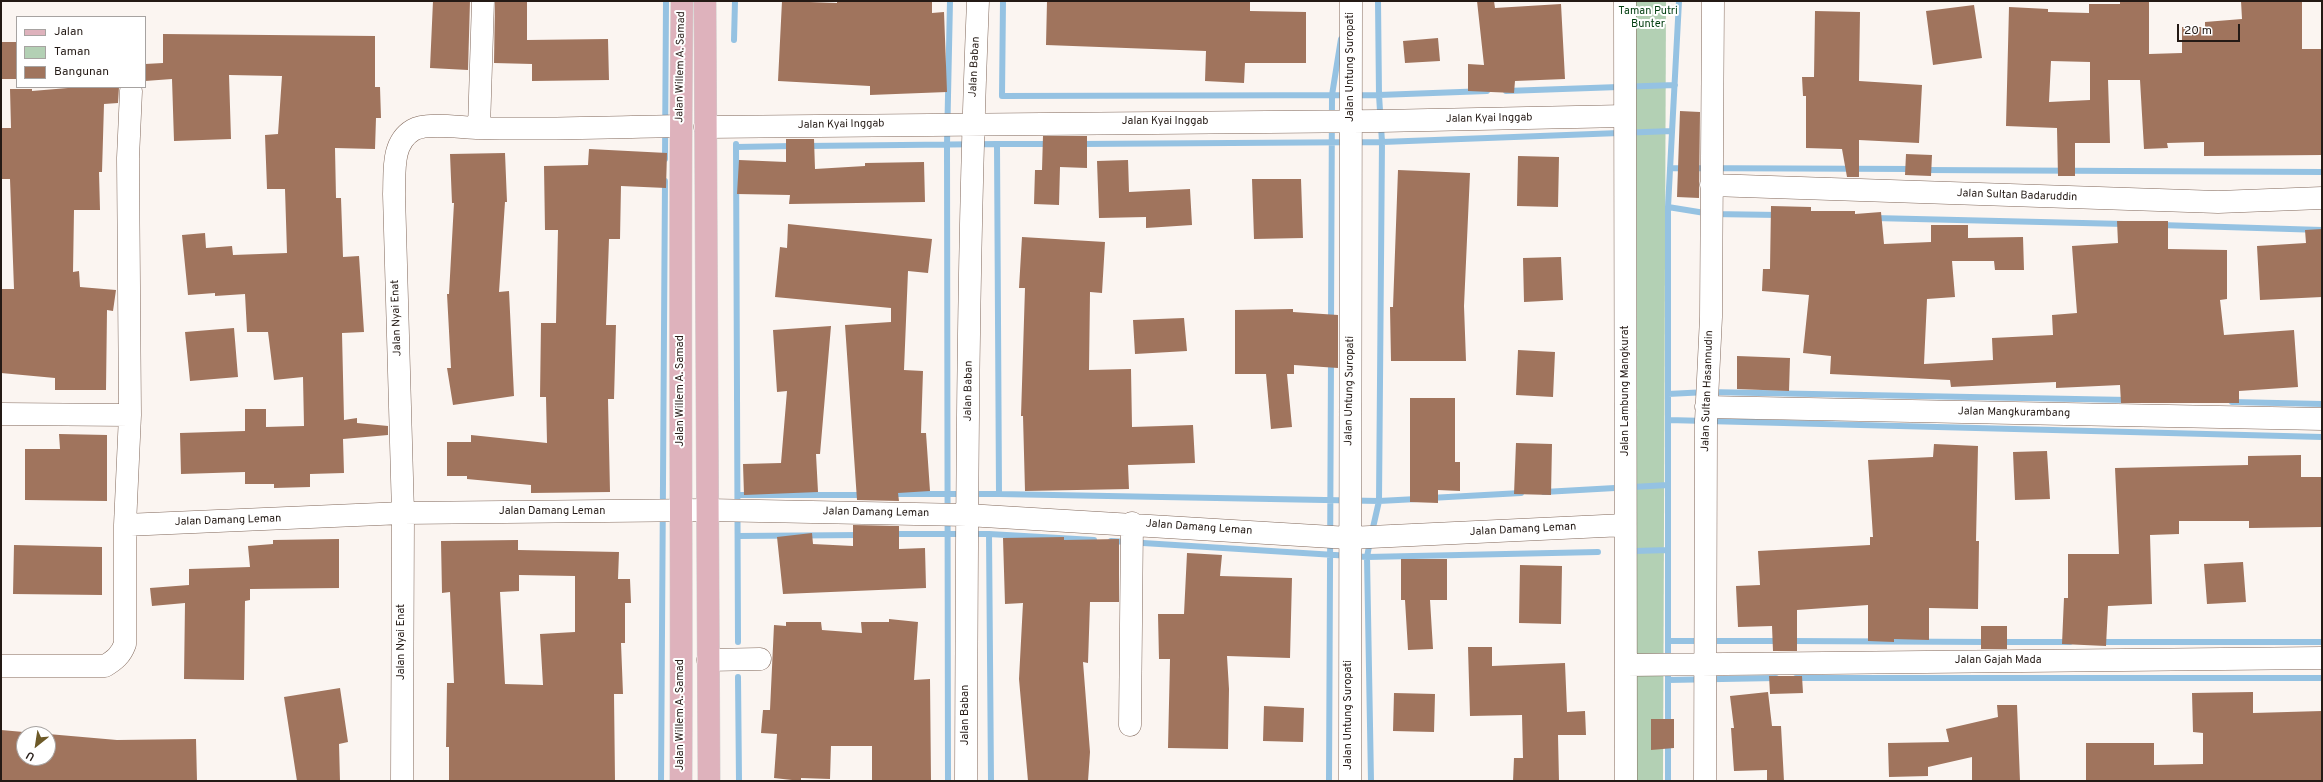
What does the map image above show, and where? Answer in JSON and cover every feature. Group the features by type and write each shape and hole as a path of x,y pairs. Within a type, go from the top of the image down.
{"main road":[{"name":"Jalan Willem A. Samad","path":"681,781 682,512 680,126 682,1"},
{"path":"706,1 705,127 709,781"}],"street":[{"path":"479,128 483,1"},
{"name":"Jalan Baban","path":"966,781 967,528 973,124 978,1"},
{"name":"Jalan Untung Suropati","path":"1350,781 1349,538 1351,1"},
{"name":"Jalan Lambung Mangkurat","path":"1625,1 1626,781"},
{"name":"Jalan Sultan Hasannudin","path":"1705,781 1706,407 1711,317 1713,1"},
{"path":"1,666 105,666 121,653 125,644 125,525 130,415 128,158 131,91"},
{"name":"Jalan Kyai Inggab","path":"705,127 1351,121 1625,116"},
{"name":"Jalan Nyai Enat","path":"402,781 403,513 394,194 395,156 402,139 414,129 434,126 479,128 680,126"},
{"name":"Jalan Sultan Badaruddin","path":"1711,185 2218,202 2322,198"},
{"name":"Jalan Mangkurambang","path":"1706,407 2322,419"},
{"path":"1,414 130,415"},
{"name":"Jalan Damang Leman","path":"125,525 403,513 682,512 708,510 967,528 1132,523 1349,538 1626,525"},
{"path":"1130,725 1132,523"},
{"name":"Jalan Gajah Mada","path":"1626,665 2322,658"},
{"path":"708,660 760,659"}],"green space":[{"name":"Taman Putri Bunter","path":"1631,1 1666,1 1663,781 1631,781"}],"building":[{"path":"433,1 470,1 468,70 430,68"},
{"path":"495,1 527,1 527,40 608,39 609,80 532,81 532,64 494,63"},
{"path":"782,1 837,3 837,1 932,1 932,13 944,12 947,92 870,95 870,86 778,81"},
{"path":"1047,1 1250,1 1250,11 1306,12 1306,63 1245,63 1244,83 1205,81 1206,51 1046,45"},
{"path":"1477,1 1494,1 1495,8 1561,4 1565,79 1515,81 1514,93 1468,91 1468,64 1484,65"},
{"path":"2120,1 2149,1 2149,54 2182,53 2182,27 2205,27 2205,22 2242,19 2241,1 2302,1 2302,49 2322,49 2322,155 2204,156 2204,142 2167,143 2168,148 2144,149 2140,80 2108,80 2110,143 2075,143 2075,176 2058,176 2057,128 2006,126 2009,7 2048,9 2048,12 2089,13 2089,4 2120,4","holes":["2051,61 2090,62 2090,100 2049,102"]},
{"path":"1974,5 1982,58 1933,65 1926,11"},
{"path":"1815,11 1860,12 1859,81 1922,85 1919,143 1859,140 1859,177 1847,177 1842,149 1806,148 1806,96 1803,96 1802,77 1814,77"},
{"path":"163,34 375,36 375,87 380,87 381,118 376,118 375,149 335,148 336,198 341,198 343,257 359,256 364,332 342,333 344,420 357,418 357,423 388,426 388,435 343,439 344,473 310,474 310,487 274,488 274,484 245,484 245,472 181,474 180,433 245,431 245,409 266,409 266,427 304,426 303,377 274,380 268,332 247,332 245,294 215,296 215,293 188,295 182,235 205,233 206,248 232,246 233,255 287,253 285,189 267,189 265,135 278,134 282,76 229,75 231,139 174,141 172,79 146,81 146,64 163,63"},
{"path":"1438,38 1440,61 1405,63 1403,41"},
{"path":"1,42 16,42 16,79 1,79"},
{"path":"68,88 119,88 118,103 104,104 102,172 99,172 100,210 74,210 73,272 79,271 80,287 116,290 113,311 107,310 106,390 55,390 55,378 1,373 1,289 14,289 10,179 1,179 1,128 11,128 10,89 32,89 32,91"},
{"path":"1680,111 1700,112 1699,198 1677,197"},
{"path":"1043,136 1087,136 1087,168 1060,167 1059,205 1034,204 1035,170 1042,170"},
{"path":"786,139 814,139 815,169 865,166 865,163 924,162 925,202 789,204 790,195 737,194 739,160 786,162"},
{"path":"589,149 667,153 666,188 621,186 620,239 609,239 606,325 616,325 614,399 608,399 610,492 531,493 531,485 467,479 467,476 447,476 447,442 471,442 471,435 547,443 546,397 540,397 541,323 556,323 558,230 545,230 544,166 588,165"},
{"path":"505,153 507,202 505,202 499,292 509,291 514,396 453,405 447,368 451,368 447,294 449,294 454,203 452,203 450,154"},
{"path":"1906,154 1932,155 1931,176 1905,175"},
{"path":"1518,156 1559,157 1558,207 1517,206"},
{"path":"1128,160 1129,192 1190,189 1192,225 1146,228 1146,217 1099,218 1097,161"},
{"path":"1398,170 1470,173 1464,306 1466,361 1391,361 1390,307 1393,307"},
{"path":"1252,179 1301,179 1303,238 1254,239"},
{"path":"1771,206 1811,207 1811,211 1855,211 1855,214 1881,212 1884,244 1931,242 1931,225 1968,225 1968,238 2023,237 2024,270 1995,270 1994,261 1952,261 1955,297 1927,299 1924,364 1993,360 1992,338 2053,335 2052,315 2077,313 2072,246 2118,243 2117,221 2168,221 2168,249 2227,250 2227,299 2220,300 2224,335 2294,330 2298,387 2239,391 2239,403 2121,403 2120,385 2056,388 2056,382 1951,387 1950,380 1830,374 1831,356 1803,353 1809,295 1762,291 1763,269 1770,269"},
{"path":"788,224 932,239 928,273 908,271 904,370 923,371 921,433 926,433 930,491 898,493 899,501 857,500 845,325 891,322 891,308 775,297 780,247 787,248"},
{"path":"2322,229 2322,297 2260,300 2257,246 2306,243 2305,230"},
{"path":"1022,237 1105,242 1102,293 1090,292 1089,370 1131,369 1132,427 1193,425 1195,463 1128,465 1129,489 1025,491 1023,416 1021,416 1025,288 1019,288"},
{"path":"1561,257 1563,300 1524,302 1523,258"},
{"path":"1293,309 1293,312 1338,315 1338,368 1294,365 1294,374 1287,374 1292,427 1271,429 1266,374 1235,374 1235,310"},
{"path":"1184,318 1187,351 1135,354 1133,320"},
{"path":"831,326 820,454 816,454 818,492 744,495 743,464 781,463 787,391 777,392 773,330"},
{"path":"234,328 238,377 190,381 185,332"},
{"path":"1518,350 1555,352 1553,397 1516,395"},
{"path":"1737,356 1790,358 1789,391 1737,389"},
{"path":"1410,398 1455,398 1455,462 1460,462 1460,491 1438,490 1438,503 1410,502"},
{"path":"59,434 107,435 107,501 25,500 25,449 60,449"},
{"path":"1516,443 1552,444 1551,495 1514,494"},
{"path":"1934,444 1978,446 1976,541 1979,541 1978,609 1929,608 1929,640 1894,639 1894,642 1868,641 1868,605 1797,610 1797,651 1773,651 1772,626 1738,627 1736,586 1760,585 1758,551 1870,545 1870,537 1873,537 1868,460 1933,457"},
{"path":"2047,451 2050,499 2015,500 2013,452"},
{"path":"2301,455 2301,477 2322,477 2322,527 2249,528 2249,521 2179,521 2179,534 2150,535 2152,604 2108,606 2106,646 2062,644 2064,598 2068,598 2068,554 2119,554 2115,468 2248,465 2248,456"},
{"path":"853,525 899,526 899,549 925,548 926,588 783,594 777,537 812,533 813,544 853,546"},
{"path":"1064,537 1064,540 1119,539 1119,602 1090,602 1088,663 1083,662 1090,752 1088,781 1028,781 1019,679 1023,603 1005,604 1003,538"},
{"path":"339,539 339,588 250,589 250,600 245,601 244,680 184,679 185,603 152,606 150,588 189,585 189,569 250,567 248,546 273,544 273,540"},
{"path":"518,540 518,550 619,552 618,579 630,579 631,603 625,603 625,643 621,643 623,694 614,694 615,781 449,781 449,747 446,747 447,683 454,683 450,592 442,593 441,541","holes":["519,575 575,576 575,632 540,634 543,685 505,684 500,592 519,591"]},
{"path":"14,545 102,547 102,595 13,594"},
{"path":"1187,553 1222,555 1220,576 1292,578 1290,658 1227,656 1229,689 1228,749 1168,748 1170,659 1159,659 1158,614 1184,614"},
{"path":"1401,559 1447,559 1447,600 1430,600 1433,649 1408,650 1405,600 1401,600"},
{"path":"2243,562 2246,602 2207,604 2204,564"},
{"path":"1520,565 1562,566 1561,624 1519,623"},
{"path":"889,619 918,622 914,680 930,679 931,781 872,781 872,746 831,746 830,779 801,778 801,781 774,778 777,734 761,733 763,710 770,710 774,625 786,626 786,622 821,622 822,630 862,633 861,622 889,622"},
{"path":"1981,626 2007,626 2007,649 1981,649"},
{"path":"1468,647 1492,647 1492,666 1565,663 1567,712 1585,711 1586,735 1558,735 1559,781 1513,781 1514,758 1523,758 1522,715 1470,716"},
{"path":"1769,676 1802,676 1803,693 1770,694"},
{"path":"340,688 348,742 339,744 340,781 297,781 284,697"},
{"path":"1768,692 1772,726 1781,726 1784,781 1767,781 1767,770 1734,771 1731,728 1734,728 1730,696"},
{"path":"2253,692 2253,713 2322,711 2322,781 2086,781 2086,743 2154,743 2154,765 2203,764 2203,733 2193,732 2192,693"},
{"path":"1394,693 1435,694 1434,732 1393,731"},
{"path":"1997,705 2017,705 2020,781 1972,781 1972,757 1928,767 1928,776 1889,777 1888,743 1949,742 1946,729 1998,717"},
{"path":"1264,706 1304,708 1303,742 1263,741"},
{"path":"1651,719 1674,719 1674,748 1651,750"},
{"path":"1,730 16,731 16,766 56,766 56,735 117,740 196,739 197,781 1,781"}],"waterway":[{"path":"665,159 666,1"},
{"path":"734,40 735,1"},
{"path":"948,781 947,144 950,1"},
{"path":"1003,1 1002,96 1379,95 1382,142 1080,144"},
{"path":"1378,1 1379,95 1487,91"},
{"path":"1668,725 1668,207 1679,1"},
{"path":"1331,321 1332,95 1341,39"},
{"path":"1506,91 1675,85"},
{"path":"1417,499 1379,501 1382,142 1672,131"},
{"path":"736,144 738,642"},
{"path":"1051,144 997,144 999,494 1379,501 1372,532"},
{"path":"806,146 997,144"},
{"path":"736,147 793,146"},
{"path":"1670,168 1912,169"},
{"path":"1924,170 2322,172"},
{"path":"661,781 665,181"},
{"path":"1668,207 1711,214 1779,215"},
{"path":"1874,218 2124,224"},
{"path":"2160,225 2322,230"},
{"path":"1329,781 1331,361"},
{"path":"1668,394 1707,392 2128,400"},
{"path":"2232,402 2322,404"},
{"path":"1668,420 2322,437"},
{"path":"1544,492 1668,485"},
{"path":"1430,498 1521,493"},
{"path":"890,494 999,494"},
{"path":"738,495 863,495"},
{"path":"892,534 989,534"},
{"path":"991,781 989,534 1094,540"},
{"path":"738,536 861,535"},
{"path":"1111,541 1367,557 1370,541"},
{"path":"1635,551 1668,550"},
{"path":"1371,781 1367,557 1598,552"},
{"path":"1668,641 1780,641"},
{"path":"1790,641 1988,642"},
{"path":"2000,642 2070,642"},
{"path":"2100,642 2322,642"},
{"path":"738,677 739,781"},
{"path":"1668,680 1776,678"},
{"path":"1796,678 2322,678"},
{"path":"1668,741 1668,781"}]}
